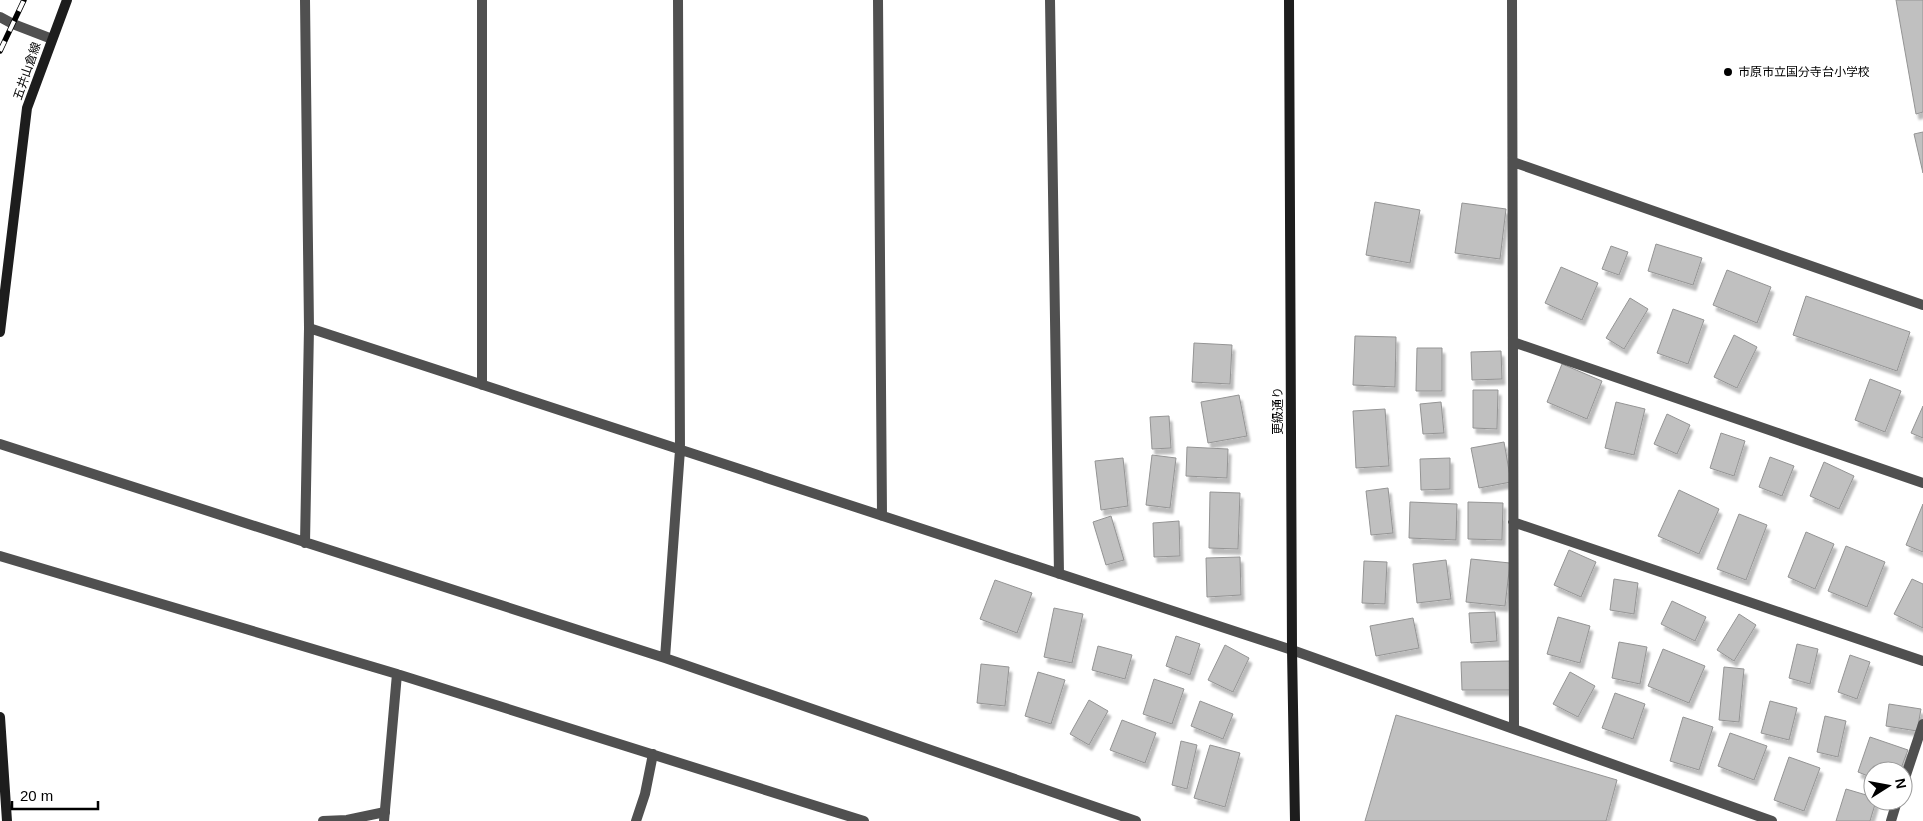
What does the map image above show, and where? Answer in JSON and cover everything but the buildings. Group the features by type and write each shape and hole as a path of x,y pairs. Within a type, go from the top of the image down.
{"street":[{"name":"五井山倉線","path":"0,332 28,108 67,0"},
{"path":"305,0 309,328 305,543"},
{"path":"482,0 482,385"},
{"path":"665,658 680,450 678,0"},
{"path":"878,0 882,516"},
{"path":"1050,0 1059,574"},
{"name":"更級通り","path":"1289,0 1292,650 1295,821"},
{"path":"1512,0 1514,729"},
{"path":"0,17 12,24 52,39"},
{"path":"1513,162 1923,305"},
{"path":"309,328 1292,650 1772,821"},
{"path":"1513,342 1923,483"},
{"path":"0,444 665,658 1136,821"},
{"path":"1513,522 1923,661"},
{"path":"0,556 397,674 864,821"},
{"path":"323,821 384,816 397,674"},
{"path":"0,717 7,821"},
{"path":"1911,761 1923,724"},
{"path":"636,821 645,794 653,754"}],"railway":[{"path":"0,51 24,0"}],"place":[{"name":"市原市立国分寺台小学校","path":"1728,72"}]}
